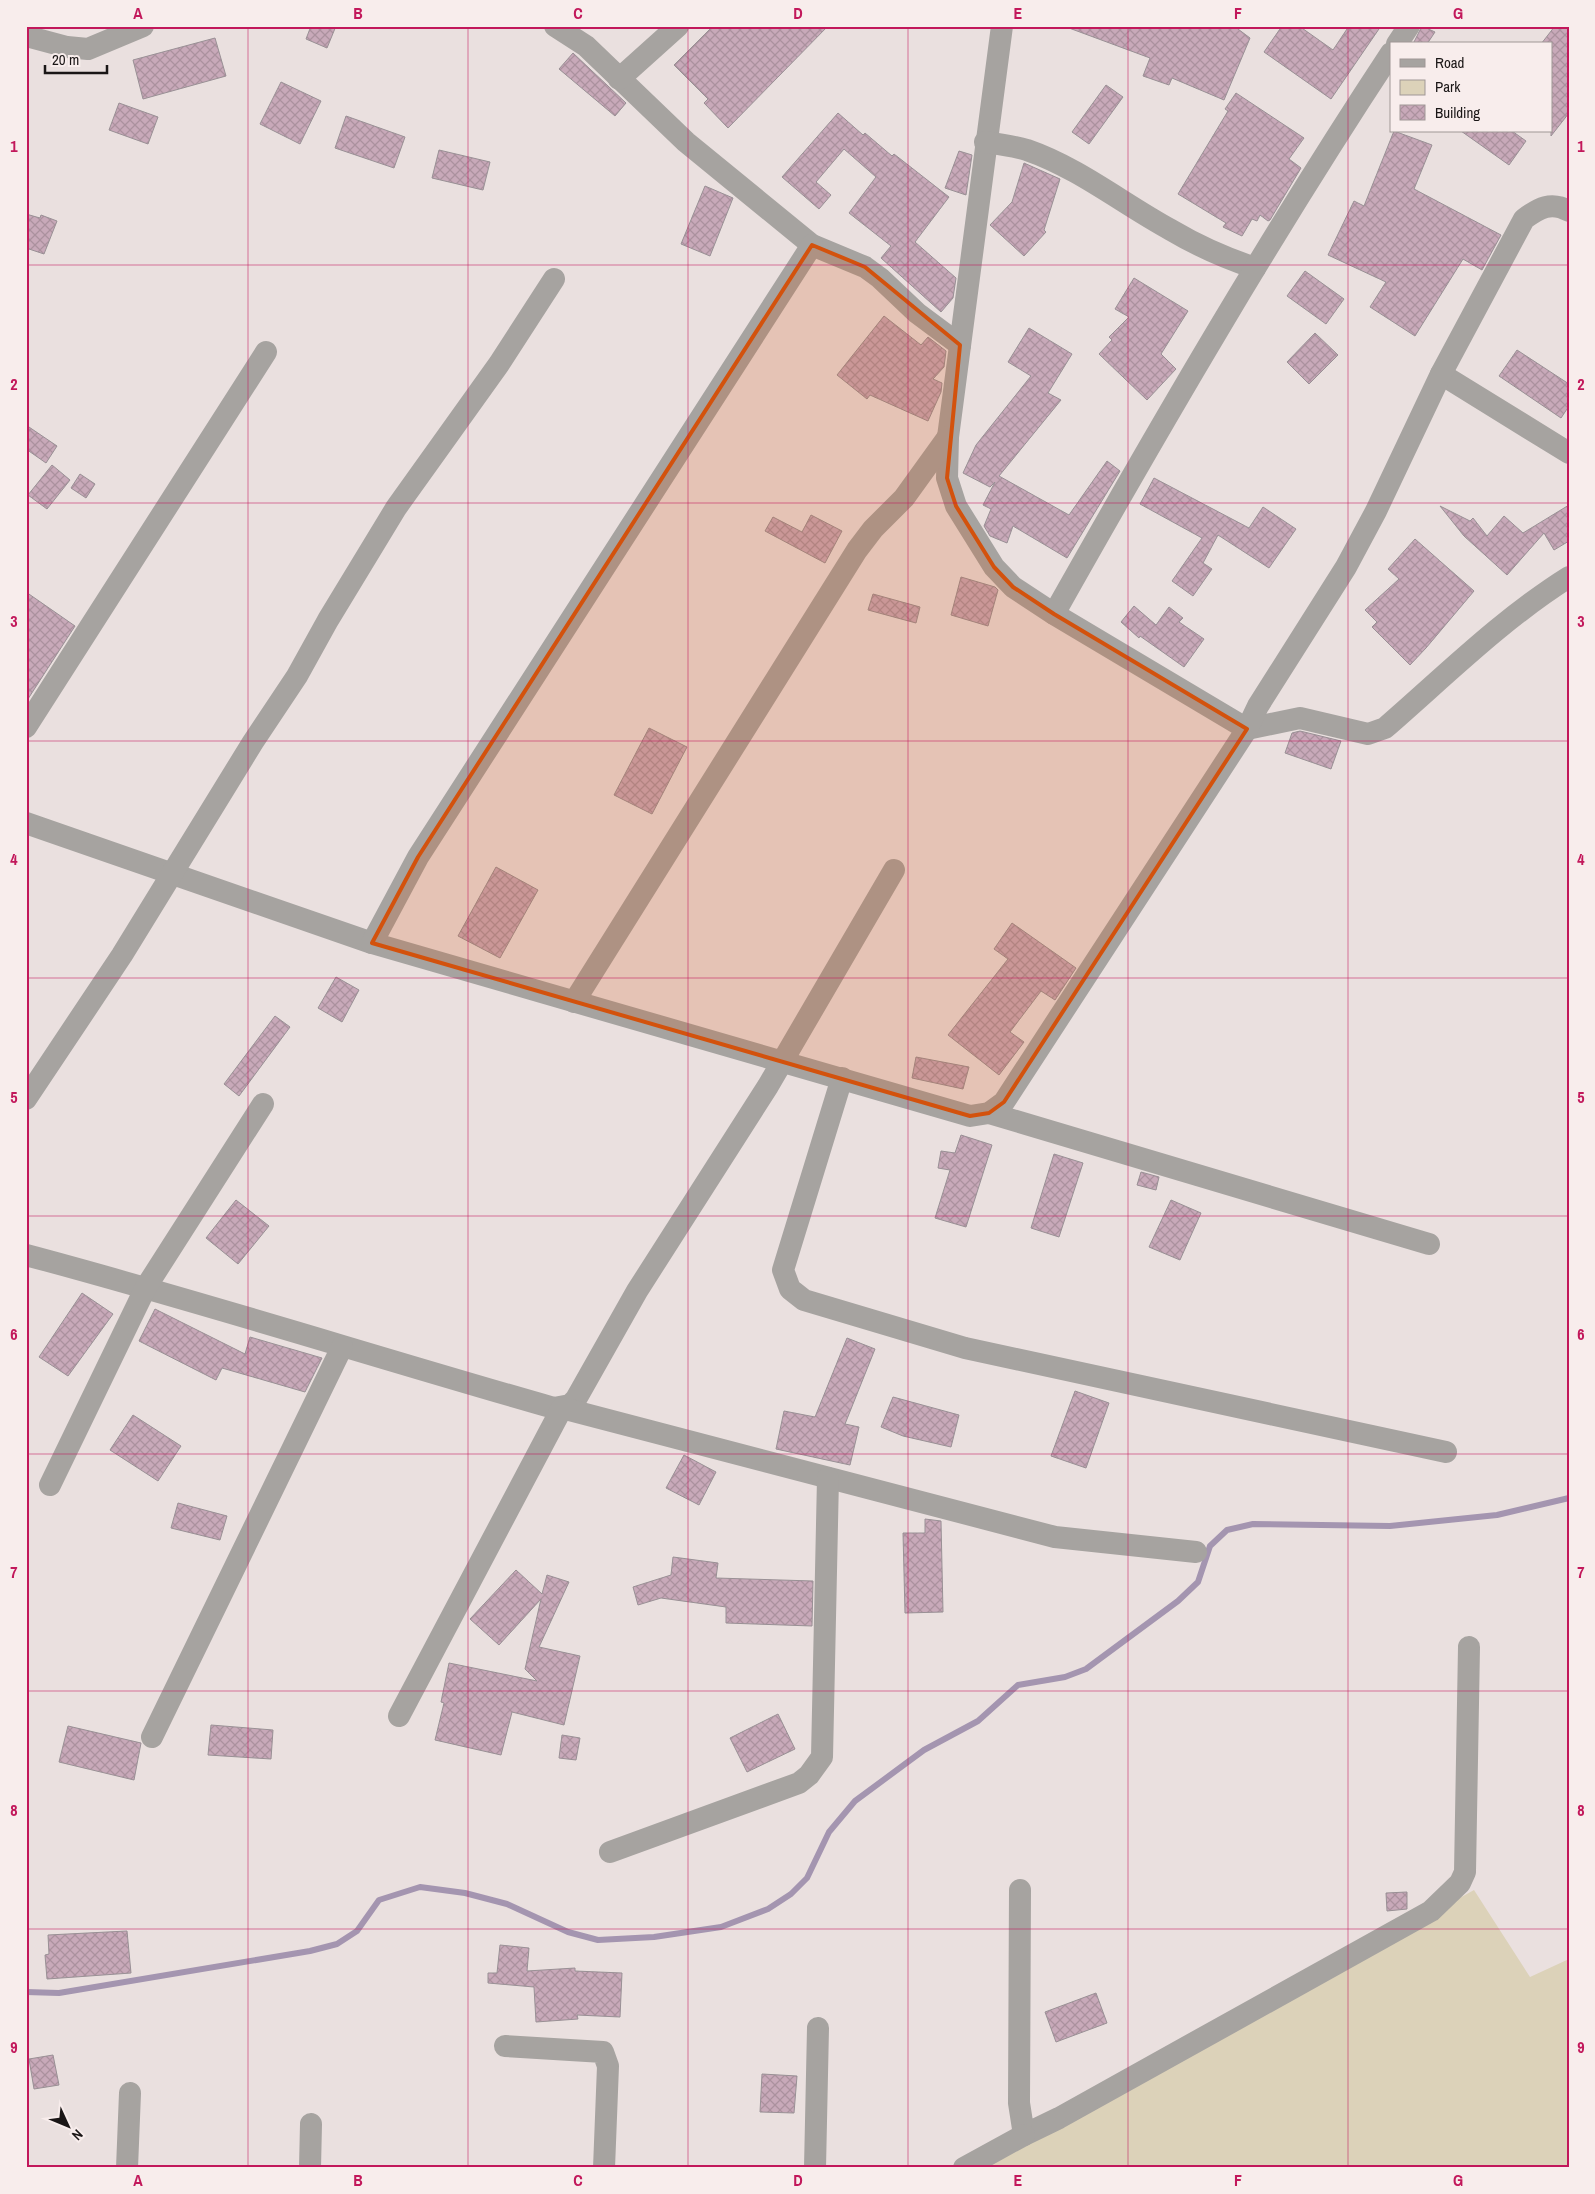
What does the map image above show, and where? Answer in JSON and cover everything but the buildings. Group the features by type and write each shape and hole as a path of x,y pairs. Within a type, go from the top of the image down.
{"street":[{"path":"26,36 67,47 88,49 119,38 143,26"},
{"path":"555,26 586,46 686,142 812,245 866,267 917,313 960,345"},
{"path":"619,79 678,26"},
{"path":"1002,26 985,142 948,437 947,478 956,506 994,567 1013,587 1054,614 1246,729 1300,718 1351,732 1368,734 1378,732 1425,694 1497,630 1539,596 1569,577"},
{"path":"1398,42 1409,26"},
{"path":"1054,614 1168,412 1255,268 1390,55"},
{"path":"985,142 1026,150 1057,163 1089,180 1170,230 1221,257 1255,268"},
{"path":"989,1113 1004,1102 1246,729 1258,706 1346,567 1376,511 1441,374 1524,219 1537,209 1548,205 1560,206 1569,211"},
{"path":"372,943 418,857 812,245"},
{"path":"26,1099 122,956 253,742 297,676 328,620 396,508 499,364 554,279"},
{"path":"26,727 266,352"},
{"path":"1441,374 1569,453"},
{"path":"574,1002 857,550 873,529 904,498 948,437"},
{"path":"26,824 372,943 782,1060 970,1116 989,1113 1429,1244"},
{"path":"399,1716 562,1408 576,1399 633,1298 768,1086 894,870"},
{"path":"842,1078 783,1270 790,1289 804,1300 964,1348 1446,1452"},
{"path":"50,1485 146,1287 263,1104"},
{"path":"26,1255 146,1287 342,1347 554,1408 562,1408 1055,1537 1196,1552"},
{"path":"152,1736 342,1347"},
{"path":"610,1852 799,1783 809,1775 822,1757 828,1478"},
{"path":"964,2168 1024,2135 1060,2118 1374,1945 1431,1911 1460,1882 1466,1872 1469,1647"},
{"path":"1020,1890 1019,2103 1024,2135"},
{"path":"815,2168 818,2028"},
{"path":"505,2046 603,2052 608,2066 604,2168"},
{"path":"127,2168 130,2093"},
{"path":"310,2168 311,2124"}],"highlighted area":[{"path":"812,245 865,267 960,345 947,478 956,506 994,567 1013,587 1054,614 1247,729 1004,1102 989,1113 970,1116 372,943 418,857"}],"green space":[{"path":"1474,1890 1530,1977 1569,1959 1569,2168 976,2168"}],"waterway":[{"path":"26,1992 59,1993 310,1951 337,1944 357,1931 379,1900 420,1887 465,1893 507,1904 568,1932 598,1940 654,1937 721,1927 768,1909 791,1894 807,1878 829,1832 855,1801 924,1750 978,1721 1018,1685 1065,1677 1086,1669 1178,1601 1198,1582 1210,1546 1227,1530 1253,1524 1390,1526 1497,1515 1569,1498"}]}
